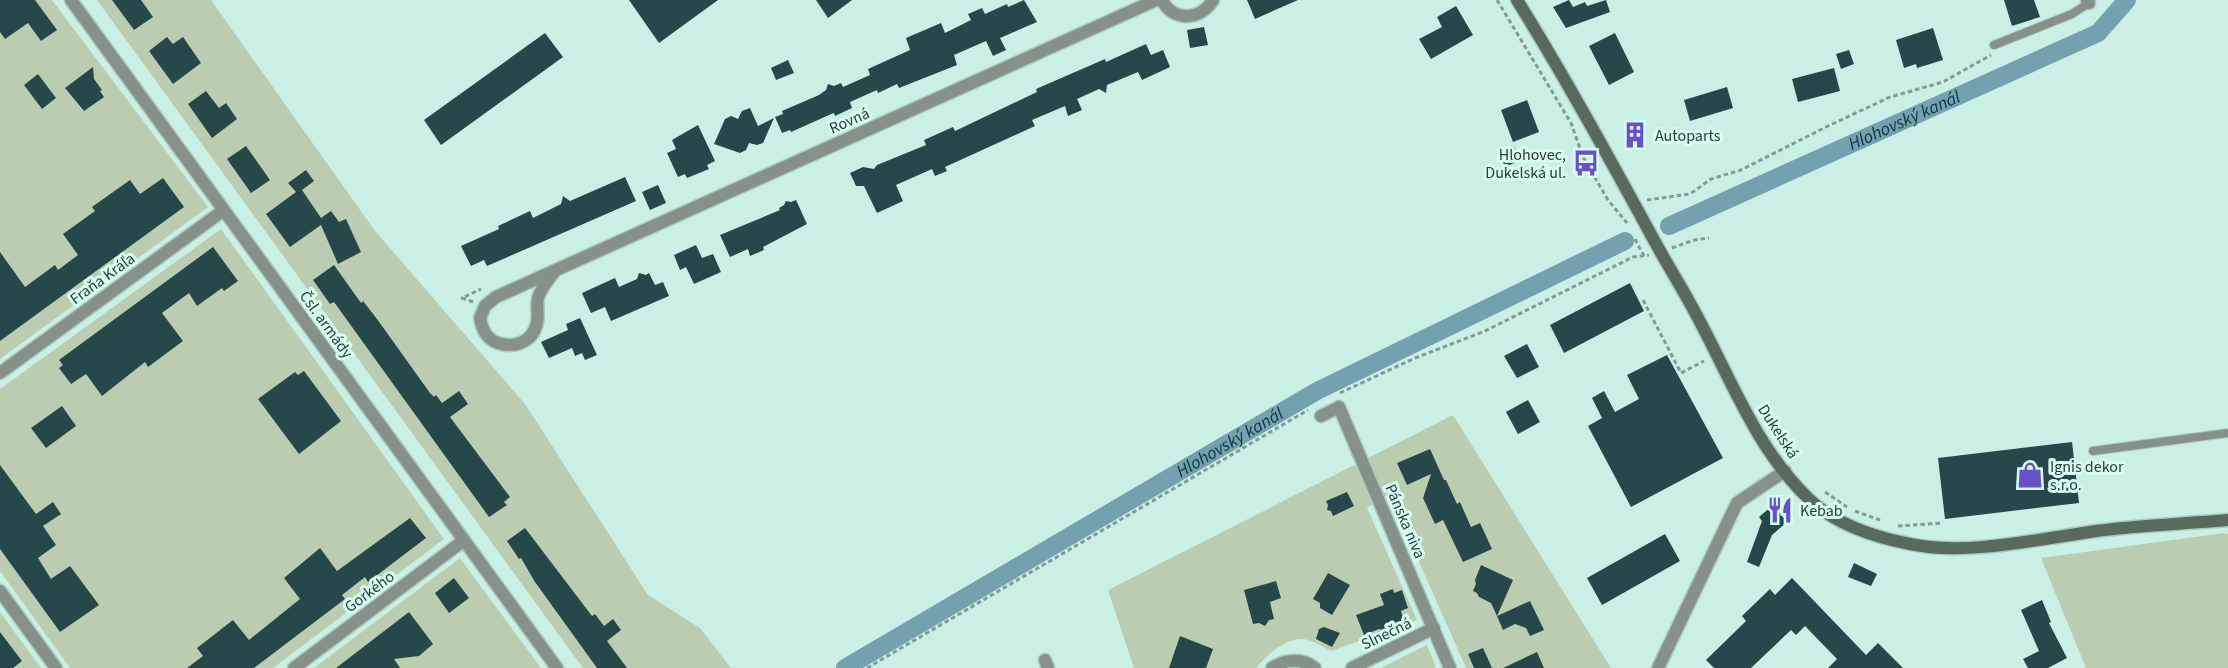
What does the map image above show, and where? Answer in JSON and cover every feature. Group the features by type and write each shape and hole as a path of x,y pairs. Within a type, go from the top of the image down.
{"main road":[{"name":"Dukelská","path":"1516,0 1571,91 1699,319 1751,421 1785,471 1813,502 1839,520 1887,538 1927,547 1974,547 2108,530 2228,520"}],"street":[{"name":"Čsl. armády","path":"71,0 556,668"},
{"name":"Rovná","path":"555,271 544,284 538,298 538,320 530,337 512,346 493,342 486,335 480,318 485,306 496,297 1156,0"},
{"path":"1161,0 1172,12 1190,17 1206,9 1213,0"},
{"name":"Fraňa Kráľa","path":"0,373 224,210"},
{"name":"Pánska niva","path":"1315,413 1339,407 1450,668"},
{"path":"1658,668 1737,503 1785,471"},
{"name":"Gorkého","path":"294,668 463,541"},
{"path":"0,591 56,668"},
{"name":"Slnečná","path":"1352,668 1434,627"},
{"path":"1272,668 1289,661 1300,661 1315,668"}],"lane":[{"path":"1994,45 2072,14 2088,1"},
{"path":"2093,451 2228,433"}],"path":[{"path":"1497,0 1571,123 1582,157 1608,200 1626,221 1630,230"},
{"path":"1634,203 1690,194 1711,179 1741,170 1826,126 1890,97 1943,82 1991,57 1994,45"},
{"path":"1635,238 1644,256"},
{"path":"1330,398 1415,358 1485,331 1633,257 1661,252 1695,240 1709,238"},
{"path":"1642,300 1681,374 1701,363"},
{"path":"867,668 1315,413"},
{"path":"1821,489 1852,509 1885,522"},
{"path":"1896,526 1943,523"}],"green space":[{"path":"0,0 52,0 208,207 0,359"},
{"path":"97,0 211,0 375,231 525,404 648,595 700,628 731,668 583,668"},
{"path":"221,229 444,539 273,668 70,668 0,571 0,389"},
{"path":"1453,415 1611,668 1466,668 1389,494 1367,508 1417,620 1331,651 1307,640 1293,640 1275,650 1256,668 1134,668 1108,590"},
{"path":"2228,534 2228,668 2086,668 2041,558"},
{"path":"460,558 541,668 314,668"},
{"path":"0,612 41,668 0,668"},
{"path":"1427,645 1436,668 1381,668"}],"building":[{"path":"0,0 35,0 57,30 41,41 28,23 5,39 0,32"},
{"path":"112,0 141,0 153,17 134,30"},
{"path":"629,0 718,0 659,43"},
{"path":"816,0 852,0 828,18"},
{"path":"1024,0 1037,22 1000,38 1006,50 993,56 986,41 954,55 957,65 899,88 897,84 878,93 877,90 850,102 852,108 835,116 834,113 791,132 790,130 782,133 775,117 783,114 782,111 819,95 826,90 828,84 834,86 841,83 843,87 870,75 868,69 910,50 906,38 941,23 945,33 971,20 968,14 982,8 985,14 1007,4 1008,7"},
{"path":"1247,0 1298,0 1255,19"},
{"path":"1569,0 1573,7 1585,2 1587,6 1606,0 1610,12 1566,28 1553,7"},
{"path":"2004,0 2034,0 2040,17 2012,26"},
{"path":"1456,6 1473,35 1431,59 1419,39 1442,27 1437,17"},
{"path":"1204,27 1208,45 1190,48 1187,30"},
{"path":"1933,28 1943,60 1917,68 1916,64 1904,68 1896,40"},
{"path":"545,33 563,57 441,145 424,120"},
{"path":"1615,33 1634,72 1609,85 1589,46"},
{"path":"167,37 173,44 183,37 201,63 173,84 149,51"},
{"path":"1146,44 1151,55 1163,50 1170,67 1142,80 1138,72 1107,85 1106,93 1099,89 1077,99 1082,110 1068,116 1065,106 1032,120 1035,126 945,167 947,171 935,176 932,169 896,185 903,201 877,213 864,186 856,186 850,173 863,167 874,169 877,165 926,145 924,140 953,127 955,131 1037,92 1036,89"},
{"path":"1849,50 1854,64 1841,69 1836,54"},
{"path":"788,60 794,73 776,80 771,68"},
{"path":"93,67 94,79 104,97 84,111 65,88"},
{"path":"1834,68 1840,91 1798,102 1792,79"},
{"path":"38,74 56,98 42,109 24,85"},
{"path":"1727,87 1733,108 1690,121 1684,100"},
{"path":"206,91 219,108 226,103 237,119 212,138 188,104"},
{"path":"1527,100 1539,132 1513,142 1501,110"},
{"path":"750,108 758,126 774,118 763,143 757,145 749,143 746,150 740,153 714,144 725,119 731,116 738,119 742,111"},
{"path":"698,125 715,161 707,165 709,169 687,178 685,174 678,177 667,153 676,149 672,140"},
{"path":"246,146 270,180 251,193 227,159"},
{"path":"1514,146 1521,160 1505,167 1499,153"},
{"path":"306,170 314,181 302,190 321,218 331,211 339,222 346,219 361,252 338,264 321,225 290,247 266,214 296,192 288,183"},
{"path":"625,177 636,201 487,266 484,260 471,266 461,246 499,229 498,226 530,211 533,218 561,204 563,196 570,201"},
{"path":"163,178 184,207 0,341 0,252 25,287 55,265 58,270 78,255 63,234 95,211 92,207 130,180 140,194"},
{"path":"658,185 666,203 650,210 642,192"},
{"path":"796,200 807,224 750,256 748,249 730,257 720,235 780,210 779,208 786,201"},
{"path":"696,245 702,258 713,254 721,272 694,284 686,267 680,270 674,255"},
{"path":"213,247 238,281 224,291 222,288 197,306 189,293 162,313 183,341 148,367 145,362 102,396 86,374 71,384 59,368 63,365 59,360"},
{"path":"334,265 361,303 363,301 377,319 430,393 434,397 436,395 442,403 459,391 468,404 450,417 510,497 504,502 507,505 489,517 334,302 330,304 313,280"},
{"path":"639,273 646,275 649,273 655,285 663,282 669,296 611,321 605,307 591,313 582,293 615,278 619,287 637,279"},
{"path":"1630,283 1644,311 1564,353 1550,325"},
{"path":"580,318 597,355 585,360 582,353 575,356 572,348 549,358 541,342 568,330 566,324"},
{"path":"1527,344 1539,367 1517,378 1504,356"},
{"path":"1667,355 1723,458 1631,507 1588,426 1602,418 1592,398 1604,391 1615,412 1639,399 1627,375"},
{"path":"304,371 341,421 299,454 258,399 295,372 298,375"},
{"path":"1528,400 1540,422 1518,434 1506,412"},
{"path":"62,406 76,426 46,448 31,428"},
{"path":"2072,442 2079,503 1945,519 1938,458"},
{"path":"1430,449 1444,480 1457,504 1460,502 1471,527 1480,523 1492,549 1463,562 1443,520 1435,524 1423,498 1431,474 1407,485 1397,463"},
{"path":"0,465 36,514 53,502 61,514 43,526 56,545 38,558 51,579 70,566 99,605 60,632 0,549"},
{"path":"1347,492 1354,506 1333,516 1331,511 1327,510 1326,501"},
{"path":"1773,505 1787,522 1772,535 1759,567 1747,562 1762,521 1759,517"},
{"path":"410,518 426,538 368,582 365,577 342,595 345,599 254,668 187,668 203,656 197,648 233,620 249,640 300,599 284,578 320,548 337,571"},
{"path":"525,528 592,616 595,614 604,626 613,619 621,630 607,641 627,668 597,668 507,541"},
{"path":"1665,534 1680,561 1602,605 1587,578"},
{"path":"1854,563 1877,574 1871,586 1848,577"},
{"path":"1481,565 1513,580 1497,616 1491,603 1473,591"},
{"path":"1328,573 1350,585 1332,615 1320,608 1320,603 1313,599"},
{"path":"454,578 469,598 449,613 435,593"},
{"path":"1792,578 1866,655 1878,643 1903,668 1828,668 1837,659 1805,626 1796,635 1791,630 1751,668 1714,668 1706,660 1746,621 1742,616 1770,589 1775,595"},
{"path":"1276,581 1281,598 1270,602 1274,619 1269,620 1265,626 1259,623 1253,624 1244,590"},
{"path":"1393,589 1394,593 1402,590 1408,608 1401,611 1404,620 1396,623 1394,628 1385,631 1379,629 1364,635 1356,615 1384,605 1380,594"},
{"path":"2042,600 2051,622 2049,623 2067,658 2048,668 2028,668 2023,659 2039,651 2021,610"},
{"path":"1530,601 1544,630 1530,636 1526,628 1515,624 1503,630 1497,616"},
{"path":"409,612 433,644 419,656 394,659 400,668 336,668"},
{"path":"1324,627 1340,633 1332,647 1316,639 1319,629"},
{"path":"0,632 22,661 13,668 0,668"},
{"path":"1180,636 1213,649 1206,668 1169,668"},
{"path":"1483,648 1492,668 1474,668 1468,654"},
{"path":"1537,652 1544,668 1503,668"}],"waterway":[{"name":"Hlohovský kanál","path":"1669,226 2098,33 2127,0"},
{"name":"Hlohovský kanál","path":"845,668 1317,391 1625,241"}],"place":[{"name":"Autoparts","path":"1635,135"},
{"name":"Hlohovec, Dukelská ul.","path":"1586,163"},
{"name":"Ignis dekor s.r.o.","path":"2030,475"},
{"name":"Kebab","path":"1780,510"}]}
